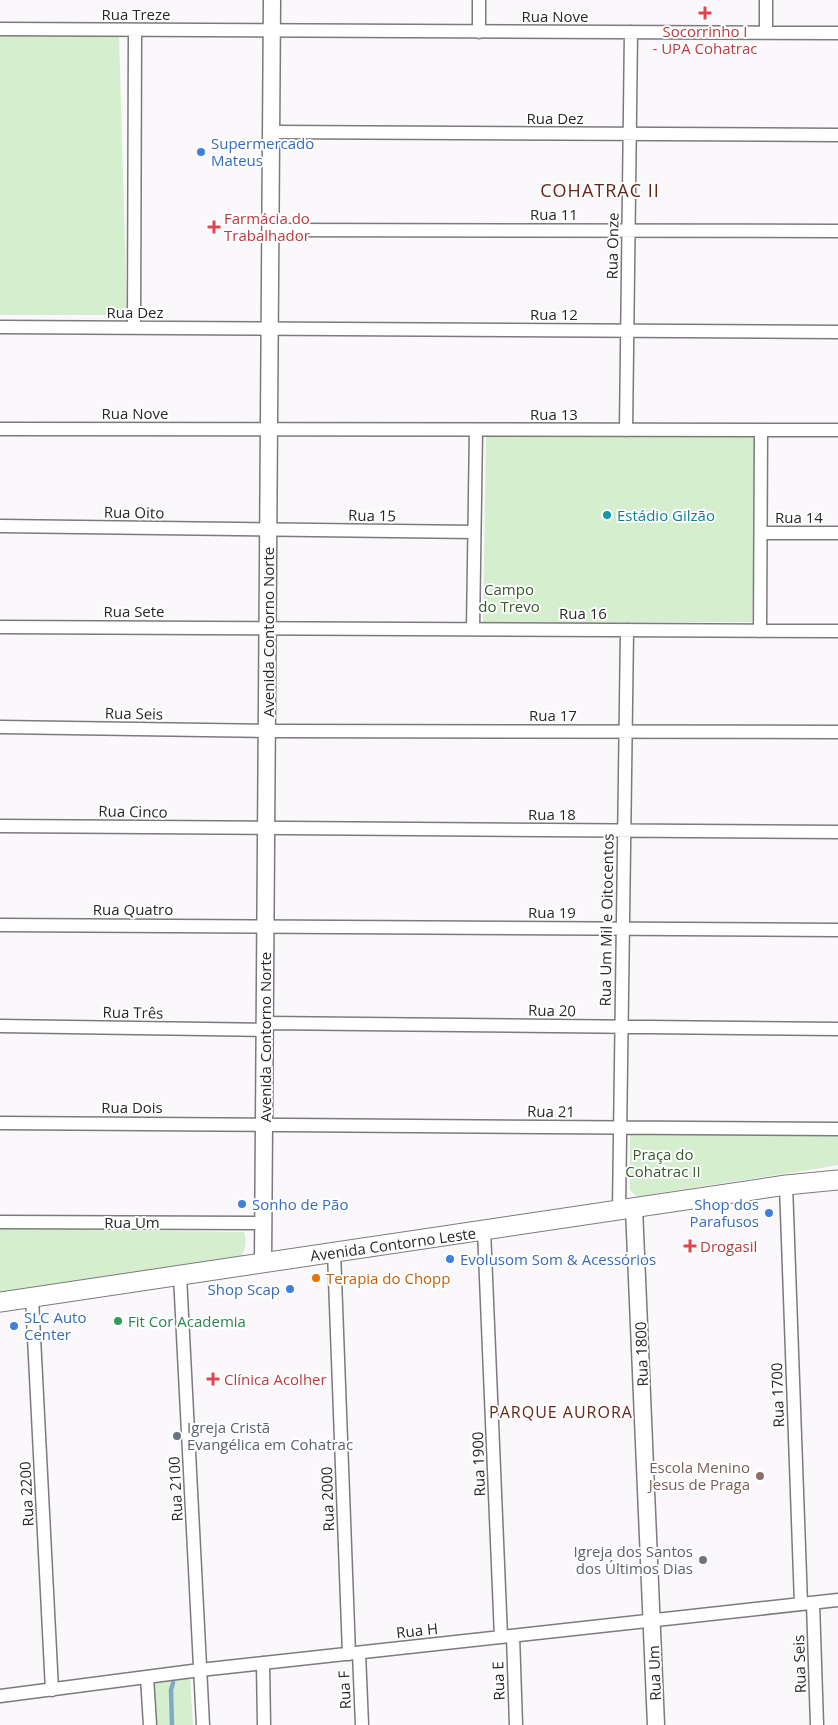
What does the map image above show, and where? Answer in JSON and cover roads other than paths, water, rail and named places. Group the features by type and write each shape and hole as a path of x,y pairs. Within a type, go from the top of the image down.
{"main road":[{"name":"Avenida Contorno Leste","path":"786,1185 838,1172"},
{"name":"Avenida Contorno Leste","path":"0,1302 786,1185 838,1180"}],"street":[{"name":"Avenida Contorno Norte","path":"263,1263 272,0"},
{"path":"478,32 479,0"},
{"path":"766,0 766,33"},
{"name":"Rua Treze","path":"0,29 272,31"},
{"path":"134,328 135,30"},
{"name":"Rua Nove","path":"272,31 838,33"},
{"name":"Rua Onze","path":"626,430 631,32"},
{"name":"Rua Dez","path":"271,132 838,136"},
{"name":"Rua 11","path":"271,230 838,231"},
{"name":"Rua Dez","path":"0,327 270,329"},
{"name":"Rua 12","path":"270,329 838,332"},
{"name":"Rua Nove","path":"0,429 269,430"},
{"name":"Rua 13","path":"269,430 838,430"},
{"path":"472,629 476,430"},
{"path":"760,631 761,430"},
{"name":"Rua Oito","path":"0,526 268,529"},
{"name":"Rua 15","path":"268,529 474,532"},
{"name":"Rua 14","path":"760,533 838,533"},
{"name":"Rua Sete","path":"0,627 268,628"},
{"name":"Rua 16","path":"268,628 838,631"},
{"name":"Rua Um Mil e Oitocentos","path":"626,1209 620,1128 627,630"},
{"name":"Rua Seis","path":"0,728 267,731"},
{"name":"Rua 17","path":"267,731 838,732"},
{"name":"Rua Cinco","path":"0,826 266,829"},
{"name":"Rua 18","path":"266,829 838,832"},
{"name":"Rua Quatro","path":"0,925 266,926"},
{"name":"Rua 19","path":"266,926 838,930"},
{"name":"Rua Três","path":"0,1026 265,1027"},
{"name":"Rua 20","path":"265,1027 838,1029"},
{"name":"Rua Dois","path":"0,1123 264,1124"},
{"name":"Rua 21","path":"264,1124 838,1129"},
{"name":"Rua 1700","path":"786,1185 807,1604"},
{"name":"Rua 1800","path":"626,1209 652,1620"},
{"name":"Rua Um","path":"0,1222 264,1223"},
{"name":"Rua 1900","path":"484,1230 507,1636"},
{"name":"Rua 2000","path":"334,1252 354,1653"},
{"name":"Rua 2100","path":"180,1276 203,1725"},
{"name":"Rua 2200","path":"32,1298 52,1690"},
{"name":"Rua H","path":"0,1696 200,1670 838,1600"},
{"name":"Rua Seis","path":"807,1604 817,1725"},
{"name":"Rua Um","path":"652,1620 656,1725"},
{"name":"Rua E","path":"507,1636 516,1725"},
{"name":"Rua F","path":"354,1653 362,1725"},
{"path":"263,1663 264,1725"},
{"path":"147,1677 150,1725"}],"waterway":[{"path":"172,1725 171,1690 173,1683"}],"place":[{"name":"Socorrinho I - UPA Cohatrac","path":"705,13"},
{"name":"Supermercado Mateus","path":"201,152"},
{"name":"Farmácia do Trabalhador","path":"214,227"},
{"name":"Estádio Gilzão","path":"607,515"},
{"name":"Sonho de Pão","path":"242,1204"},
{"name":"Shop dos Parafusos","path":"769,1213"},
{"name":"Drogasil","path":"690,1246"},
{"name":"Evolusom Som & Acessórios","path":"450,1259"},
{"name":"Terapia do Chopp","path":"316,1278"},
{"name":"Shop Scap","path":"290,1289"},
{"name":"Fit Cor Academia","path":"118,1321"},
{"name":"SLC Auto Center","path":"14,1326"},
{"name":"Clínica Acolher","path":"213,1379"},
{"name":"Igreja Cristã Evangélica em Cohatrac","path":"177,1436"},
{"name":"Escola Menino Jesus de Praga","path":"760,1476"},
{"name":"Igreja dos Santos dos Últimos Dias","path":"703,1560"}],"district":[{"name":"COHATRAC II","path":"600,190"},
{"name":"PARQUE AURORA","path":"561,1412"}],"park label":[{"name":"Campo do Trevo","path":"509,598"},
{"name":"Praça do Cohatrac II","path":"663,1162"}]}
